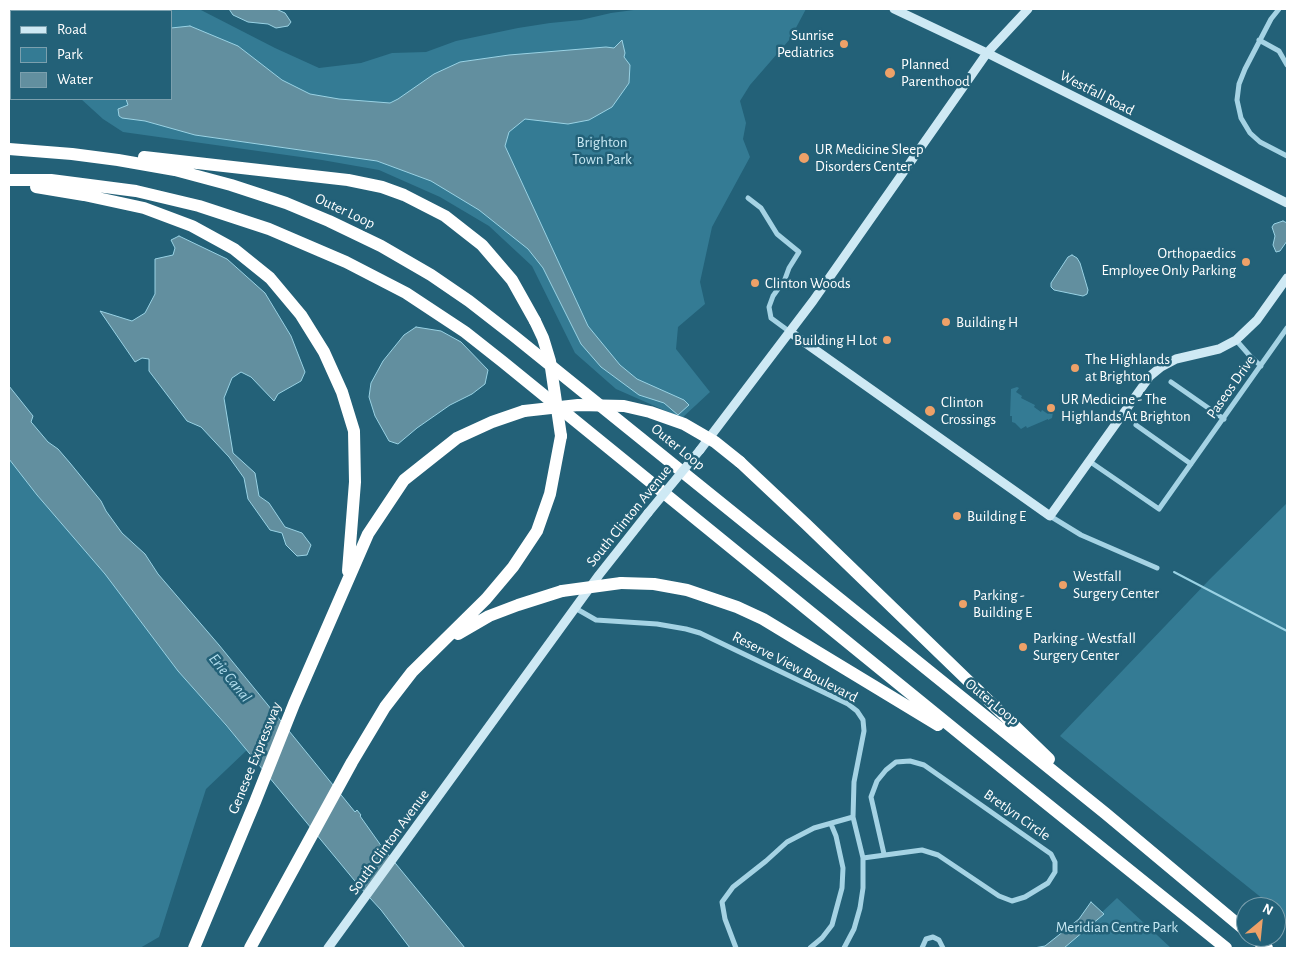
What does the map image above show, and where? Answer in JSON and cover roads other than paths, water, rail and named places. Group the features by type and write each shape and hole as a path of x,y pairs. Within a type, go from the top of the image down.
{"highway":[{"path":"12,149 84,152 176,160 348,180 387,189 435,210 473,237 498,262 512,280 535,321 543,338 550,361 561,436 550,494 537,531 513,567 486,599 412,672 386,707 352,762 250,948"},
{"name":"Outer Loop","path":"12,149 88,155 141,164 237,186 286,203 334,223 376,243 426,272 469,301 514,336 1105,813 1236,923"},
{"path":"9,180 51,180 80,183 136,191 199,206 269,229 346,262 406,292 465,332 503,362 1226,948"},
{"path":"9,185 44,187 144,208 192,226 234,249 270,278 301,315 324,352 342,392 354,431 355,482 347,581"},
{"name":"Genesee Expressway","path":"194,948 294,704 368,534 404,480 458,438 492,422 524,411 578,405 624,406 684,424 715,442 773,492 1105,813"},
{"path":"443,643 489,616 518,604 562,591 621,583 654,584 687,590 738,606 975,746"}],"street":[{"name":"Westfall Road","path":"894,9 987,53 1287,203"},
{"name":"South Clinton Avenue","path":"328,948 575,608 648,512 700,450 790,332 987,53 1028,9"},
{"path":"1279,9 1259,40 1239,84 1237,100 1243,124 1255,138 1266,146 1287,156"},
{"path":"1259,40 1279,52 1287,65"},
{"path":"748,198 761,208 780,238 800,252 773,296 769,307 771,318 1050,516 1081,535 1158,568"},
{"path":"1050,516 1144,382 1158,369 1176,359 1219,349 1236,340 1257,320 1287,278"},
{"name":"Paseos Drive","path":"1088,461 1159,509 1262,366 1287,328"},
{"path":"1236,340 1262,366"},
{"path":"1171,382 1224,419"},
{"path":"1136,425 1191,464"},
{"name":"Reserve View Boulevard","path":"575,608 596,620 657,624 700,633 857,711 862,720 864,731 854,782 853,817 863,858 863,888 854,929 844,948"},
{"name":"Bretlyn Circle","path":"863,858 922,850 938,855 1000,896 1012,901 1025,897 1048,883 1055,872 1055,862 1051,854 924,765 910,761 896,762 886,770 877,781 871,797 884,854"},
{"path":"736,948 725,920 722,902 733,886 787,842 814,828 853,817"},
{"path":"810,948 822,938 832,925 842,888 843,868 836,836 831,824"},
{"path":"922,948 926,939 933,937 939,940 943,948"}],"water":[{"path":"229,9 276,9 285,13 291,22 288,26 276,28 268,24 248,22 233,15"},
{"path":"190,26 238,46 282,80 310,94 339,99 390,103 434,74 460,62 509,55 606,47 614,48 622,40 624,57 630,65 629,83 612,107 589,120 568,124 525,119 509,132 505,146 588,326 620,365 637,379 684,400 689,405 678,415 664,403 639,395 601,367 581,344 543,268 528,249 479,210 431,181 377,161 195,135 119,116 118,109 128,105 126,100 172,100 172,28"},
{"path":"1283,221 1287,223 1287,241 1280,251 1276,252 1273,245 1275,236 1272,227 1274,224"},
{"path":"179,236 227,259 265,293 291,336 305,372 301,381 278,394 274,401 251,377 241,372 232,378 224,398 233,453 255,473 259,496 269,503 285,527 302,533 311,545 307,555 297,556 286,545 282,533 270,530 248,499 244,478 229,457 201,427 187,421 149,371 149,359 142,358 135,362 100,311 132,321 145,313 155,294 155,259 173,255 175,248 171,240"},
{"path":"1072,255 1080,263 1088,290 1087,294 1083,296 1054,290 1051,287 1051,283 1068,257"},
{"path":"416,327 441,331 461,342 488,370 485,384 472,394 450,405 398,444 389,441 375,416 369,397 371,383 383,361 404,335"},
{"name":"Erie Canal","path":"9,386 33,416 31,422 70,463 101,501 122,533 145,554 158,574 219,645 355,812 357,810 382,847 465,948 410,948 381,910 226,725 178,671 105,574 37,495 9,459"},
{"path":"1091,902 1104,914 1064,948 1034,948 1045,946 1079,919"}],"waterway":[{"path":"1174,572 1287,631"}],"place":[{"name":"Sunrise Pediatrics","path":"844,44"},
{"name":"Planned Parenthood","path":"890,73"},
{"name":"UR Medicine Sleep Disorders Center","path":"804,158"},
{"name":"Orthopaedics Employee Only Parking","path":"1246,262"},
{"name":"Clinton Woods","path":"755,283"},
{"name":"Building H","path":"946,322"},
{"name":"Building H Lot","path":"887,340"},
{"name":"The Highlands at Brighton","path":"1075,368"},
{"name":"UR Medicine - The Highlands At Brighton","path":"1051,408"},
{"name":"Clinton Crossings","path":"930,411"},
{"name":"Building E","path":"957,516"},
{"name":"Westfall Surgery Center","path":"1063,585"},
{"name":"Parking - Building E","path":"963,604"},
{"name":"Parking - Westfall Surgery Center","path":"1023,647"}],"park label":[{"name":"Brighton Town Park","path":"602,150"},
{"name":"Meridian Centre Park","path":"1117,927"}]}
